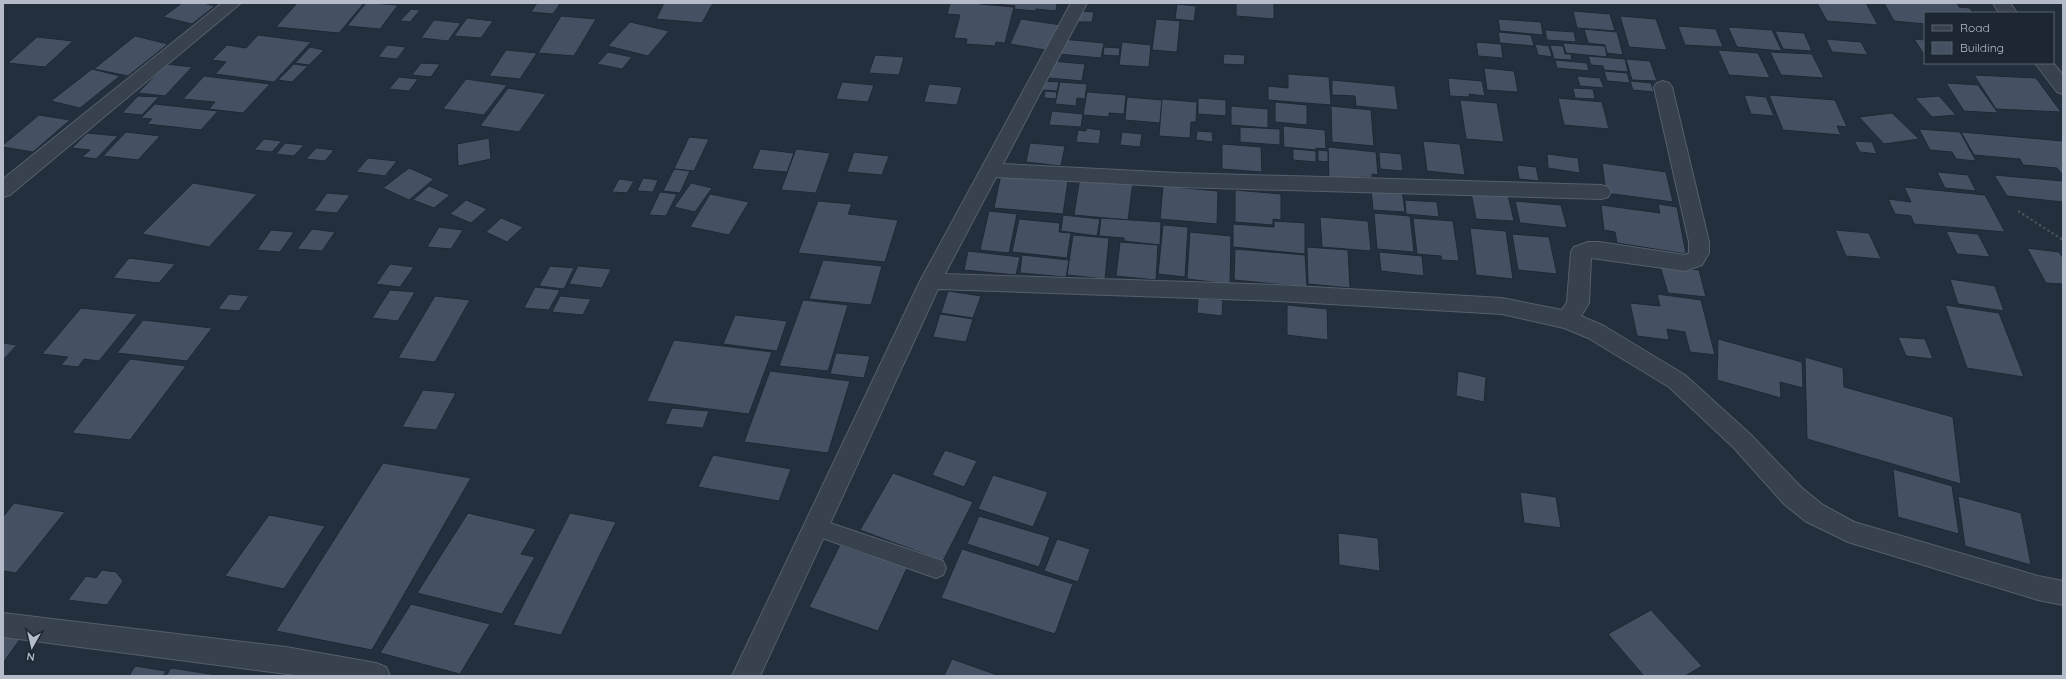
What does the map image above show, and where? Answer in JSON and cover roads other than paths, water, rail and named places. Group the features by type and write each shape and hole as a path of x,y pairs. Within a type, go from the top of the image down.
{"street":[{"path":"3,190 94,114 233,3"},
{"path":"746,676 931,281 1078,3"},
{"path":"2001,3 2007,12"},
{"path":"2045,64 2063,88"},
{"path":"1568,320 1578,302 1581,252 1588,250 1599,250 1685,263 1695,260 1699,253 1699,242 1663,87"},
{"path":"991,170 1178,180 1601,192"},
{"path":"931,281 1278,293 1494,306 1536,312 1568,320 1596,332 1677,381 1742,441 1793,496 1814,513 1848,531 2038,588 2063,594"},
{"path":"3,625 286,660 376,676"}],"lane":[{"path":"815,527 936,568"}]}
